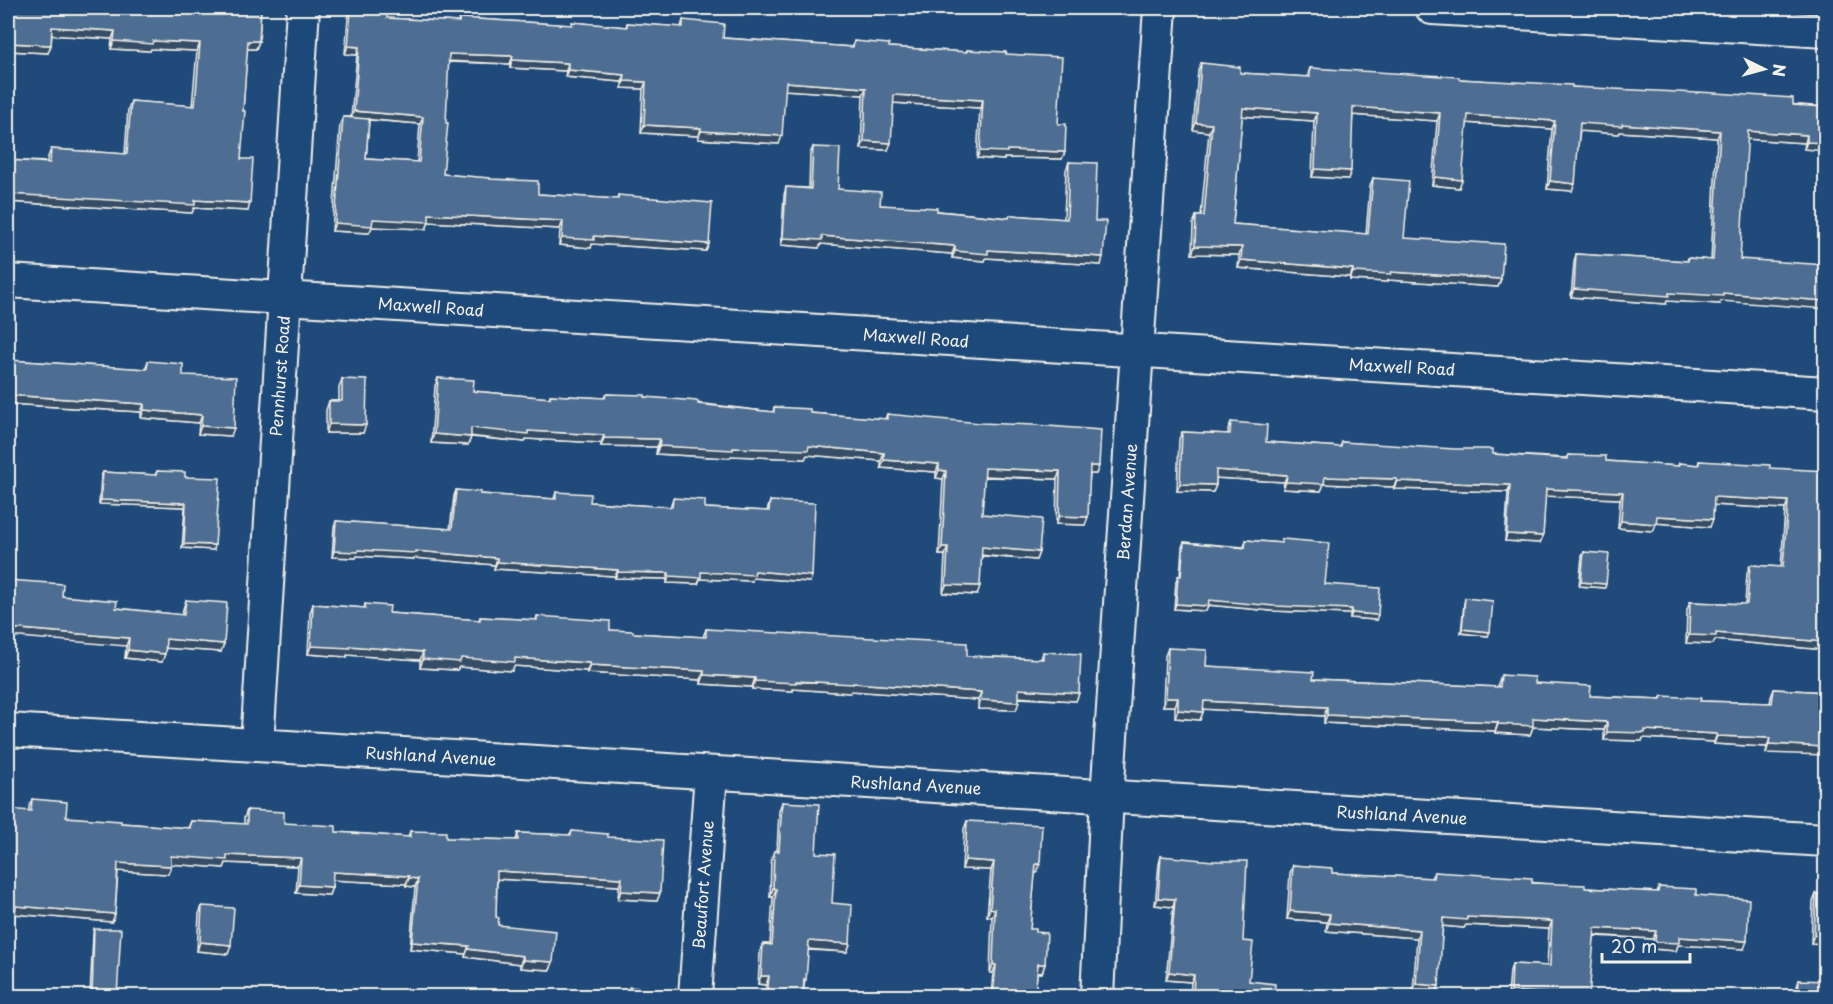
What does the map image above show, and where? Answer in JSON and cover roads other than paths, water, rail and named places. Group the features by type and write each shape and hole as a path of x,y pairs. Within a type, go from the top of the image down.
{"street":[{"name":"Pennhurst Road","path":"257,745 303,8"},
{"name":"Berdan Avenue","path":"1097,996 1107,797 1160,8"},
{"path":"1432,8 1826,31"},
{"name":"Maxwell Road","path":"8,281 1826,393"},
{"name":"Rushland Avenue","path":"8,730 1826,840"},
{"name":"Beaufort Avenue","path":"695,996 711,773"}]}
